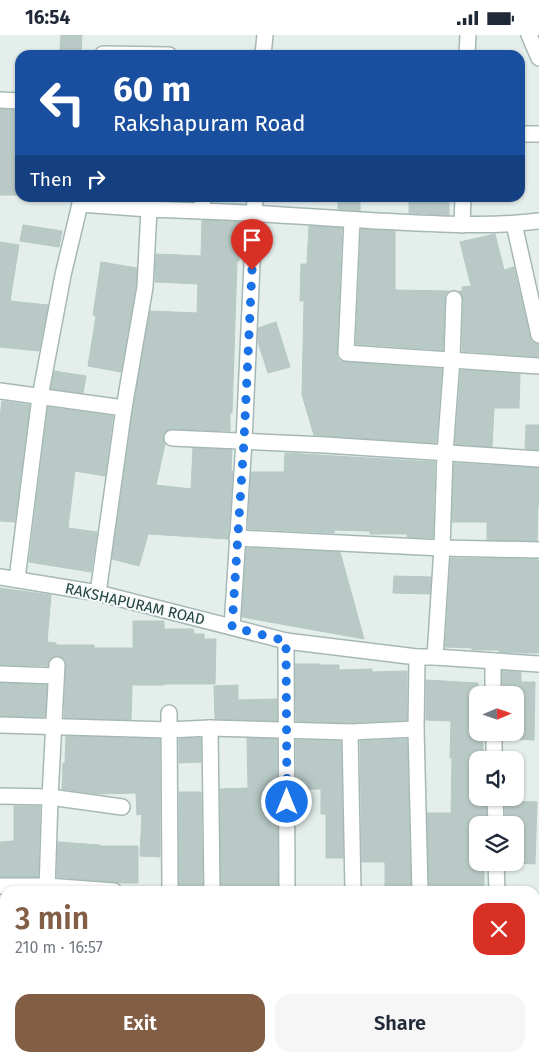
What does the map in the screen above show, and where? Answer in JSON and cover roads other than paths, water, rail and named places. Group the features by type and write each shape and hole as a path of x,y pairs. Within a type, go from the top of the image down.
{"street":[{"path":"262,50 264,35"},
{"path":"467,50 468,35"},
{"path":"529,35 539,58"},
{"path":"0,100 15,101"},
{"path":"525,134 539,133"},
{"path":"17,579 40,397 63,275 80,202"},
{"path":"114,202 203,204 254,213 462,225 514,225 539,221"},
{"path":"232,627 244,441 255,202"},
{"path":"462,225 463,202"},
{"path":"98,593 124,408 145,287 149,203"},
{"path":"352,220 346,353 539,366"},
{"path":"514,225 539,335"},
{"path":"435,657 454,299"},
{"path":"0,391 124,408"},
{"path":"172,438 325,445 539,459"},
{"path":"237,538 442,549 539,550"},
{"name":"RAKSHAPURAM ROAD","path":"0,577 98,593 286,641 416,657 539,665"},
{"path":"286,641 287,886"},
{"path":"416,657 420,886"},
{"path":"492,661 493,686"},
{"path":"0,674 56,671 47,886"},
{"path":"169,713 170,886"},
{"path":"0,725 168,730 350,732 416,729"},
{"path":"210,729 212,886"},
{"path":"350,732 353,886"},
{"path":"0,796 50,797 122,807"},
{"path":"496,871 497,886"}]}
